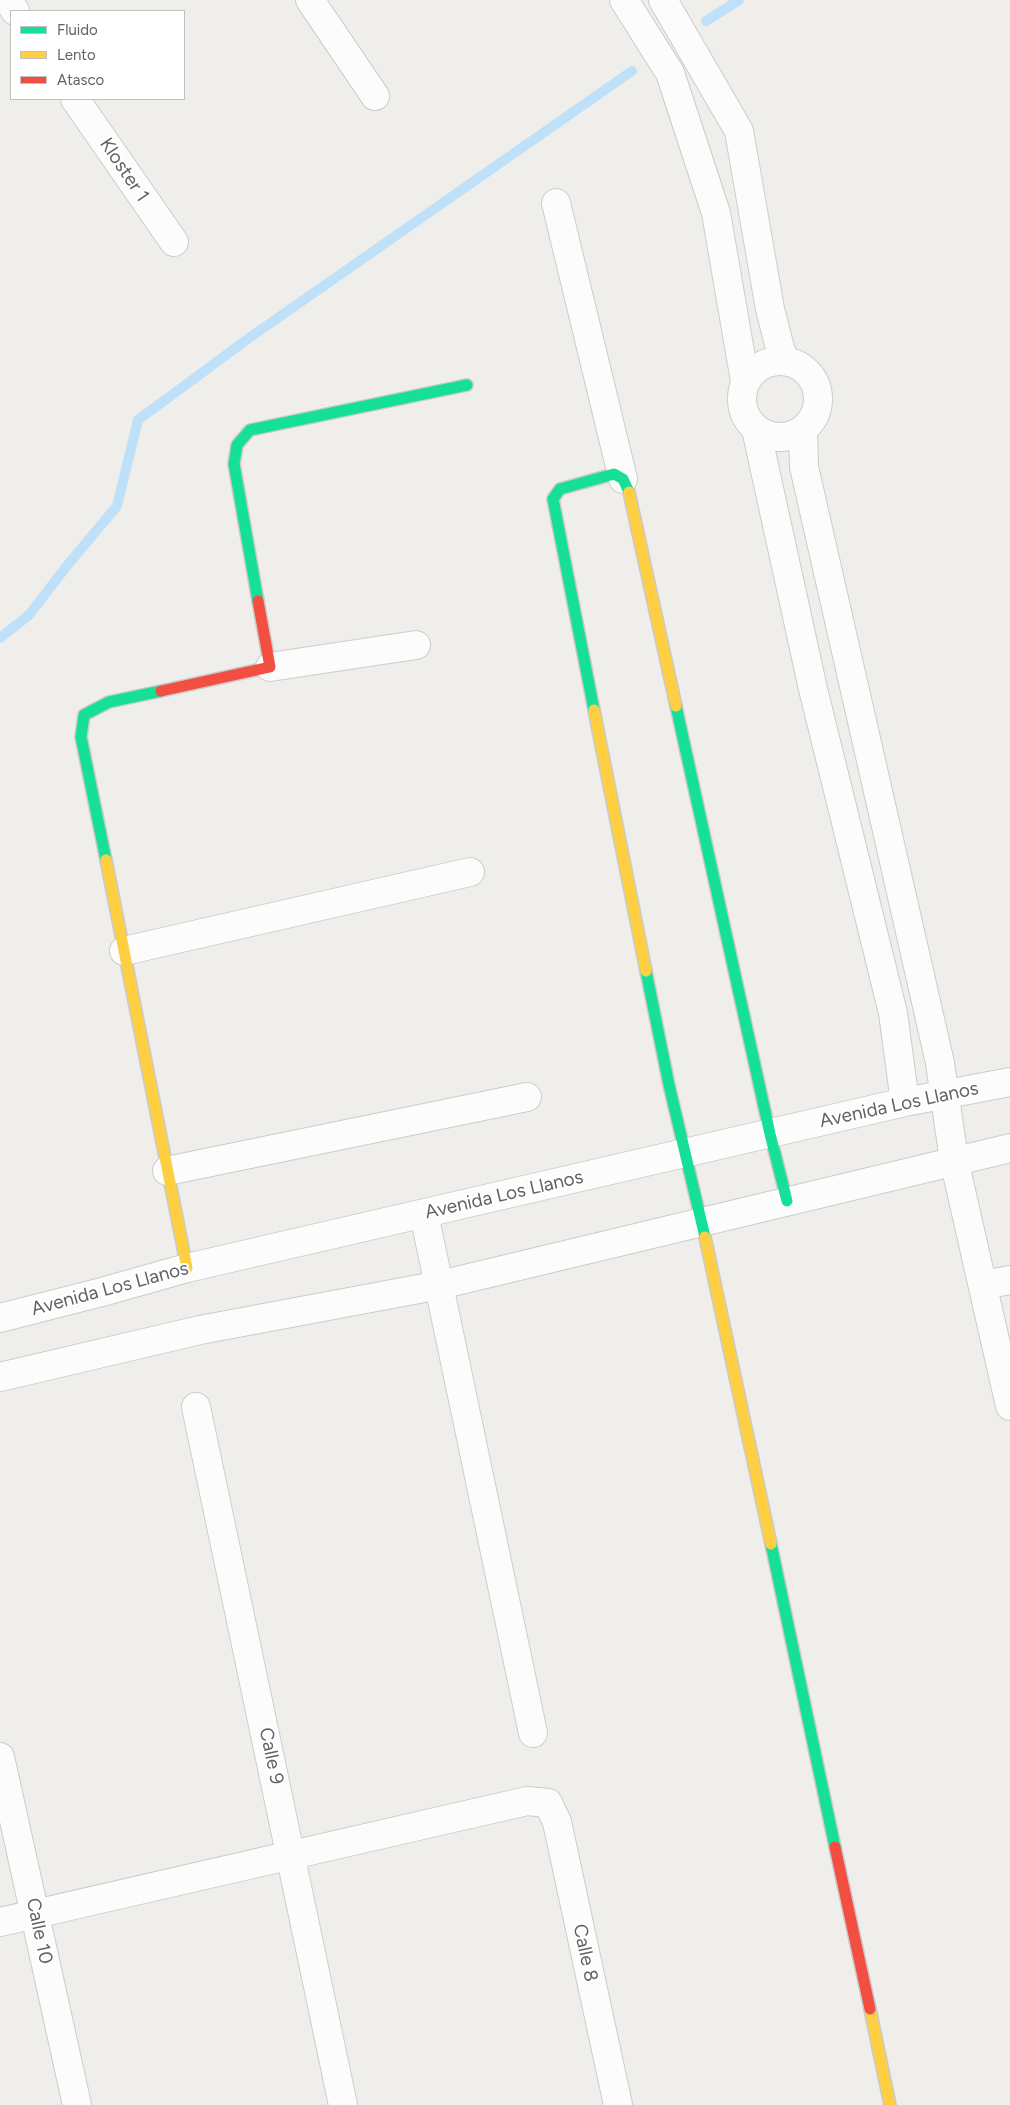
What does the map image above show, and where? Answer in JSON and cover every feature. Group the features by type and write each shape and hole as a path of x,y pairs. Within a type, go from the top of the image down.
{"street":[{"path":"310,0 375,96"},
{"path":"624,0 670,73 716,213 746,381"},
{"path":"663,0 739,131 770,309 780,348 786,361"},
{"name":"Kloster 1","path":"76,100 174,242"},
{"path":"556,203 624,479 634,511 770,1134 787,1201"},
{"path":"774,361 786,361 798,366 807,373 815,384 818,396 817,409 812,420 804,430 792,436 780,438 767,436 756,430 747,420 742,407 742,394 746,381 762,365 774,361"},
{"path":"270,667 234,464 237,444 250,430 467,385"},
{"path":"756,430 813,689 893,1013 905,1102"},
{"path":"804,430 804,467 940,1063 954,1160 1010,1406"},
{"path":"624,479 614,474 560,489 553,499 667,1076 684,1154 702,1221 890,2105"},
{"path":"187,1268 81,737 84,715 109,702 270,667 416,645"},
{"path":"124,951 470,872"},
{"name":"Avenida Los Llanos","path":"0,1318 187,1268 905,1102 1010,1082"},
{"path":"167,1171 527,1097"},
{"path":"0,1378 200,1330 440,1285 1010,1148"},
{"path":"424,1214 533,1733"},
{"path":"983,1285 1010,1280"},
{"name":"Calle 9","path":"196,1407 343,2105"},
{"name":"Calle 10","path":"0,1757 77,2105"},
{"name":"Calle 8","path":"292,1856 527,1801 548,1803 557,1822 618,2105"},
{"path":"0,1922 292,1856"}],"waterway":[{"path":"706,21 739,0"},
{"path":"0,638 29,615 117,506 138,420 249,338 632,71"}],"traffic: fast":[{"path":"258,601 234,464 237,445 250,430 467,385"},
{"path":"594,710 553,499 560,489 614,474 623,479 629,492"},
{"path":"106,860 81,737 84,715 109,702 161,691"},
{"path":"676,706 770,1134 787,1201"},
{"path":"646,971 669,1085 705,1237"},
{"path":"771,1544 835,1847"}],"traffic: slow":[{"path":"629,492 676,706"},
{"path":"594,710 646,971"},
{"path":"106,860 187,1268"},
{"path":"705,1237 771,1544"},
{"path":"870,2009 890,2105"}],"traffic: jam":[{"path":"161,691 270,667 258,601"},
{"path":"835,1847 870,2009"}]}
